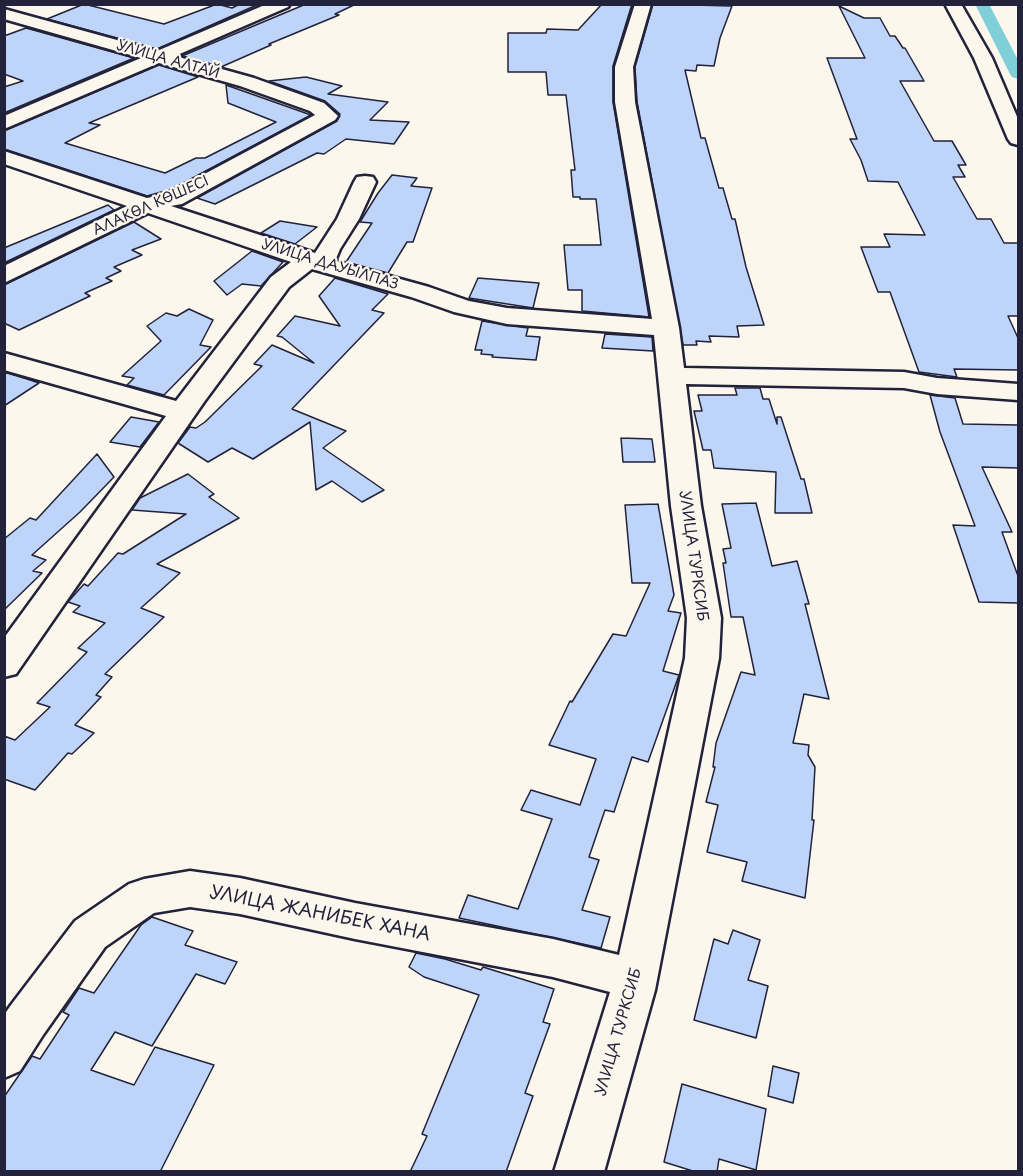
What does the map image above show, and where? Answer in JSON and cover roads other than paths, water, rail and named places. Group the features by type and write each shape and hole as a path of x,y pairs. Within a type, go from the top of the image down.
{"street":[{"path":"4,123 282,4"},
{"name":"УЛИЦА ТУРКСИБ","path":"579,1172 635,979 702,658 704,618 686,506 666,328 625,102 624,67 644,4"},
{"path":"953,4 984,58 991,80 1018,139"},
{"name":"УЛИЦА АЛТАЙ","path":"4,14 290,96 317,107 328,116"},
{"name":"АЛАКӨЛ КӨШЕСІ","path":"4,276 147,205 174,199 328,116"},
{"name":"УЛИЦА ДАУЫЛПАЗ","path":"4,158 317,262 463,307 507,315 666,328"},
{"path":"4,665 184,411 279,282 317,262 328,249 348,219 365,182"},
{"path":"4,361 151,404 184,411"},
{"path":"670,376 904,380 937,386 1018,392"},
{"name":"УЛИЦА ЖАНИБЕК ХАНА","path":"4,1056 27,1020 90,934 144,897 190,889 240,896 355,921 553,958 635,979"}],"waterway":[{"path":"982,4 1018,74"}]}
